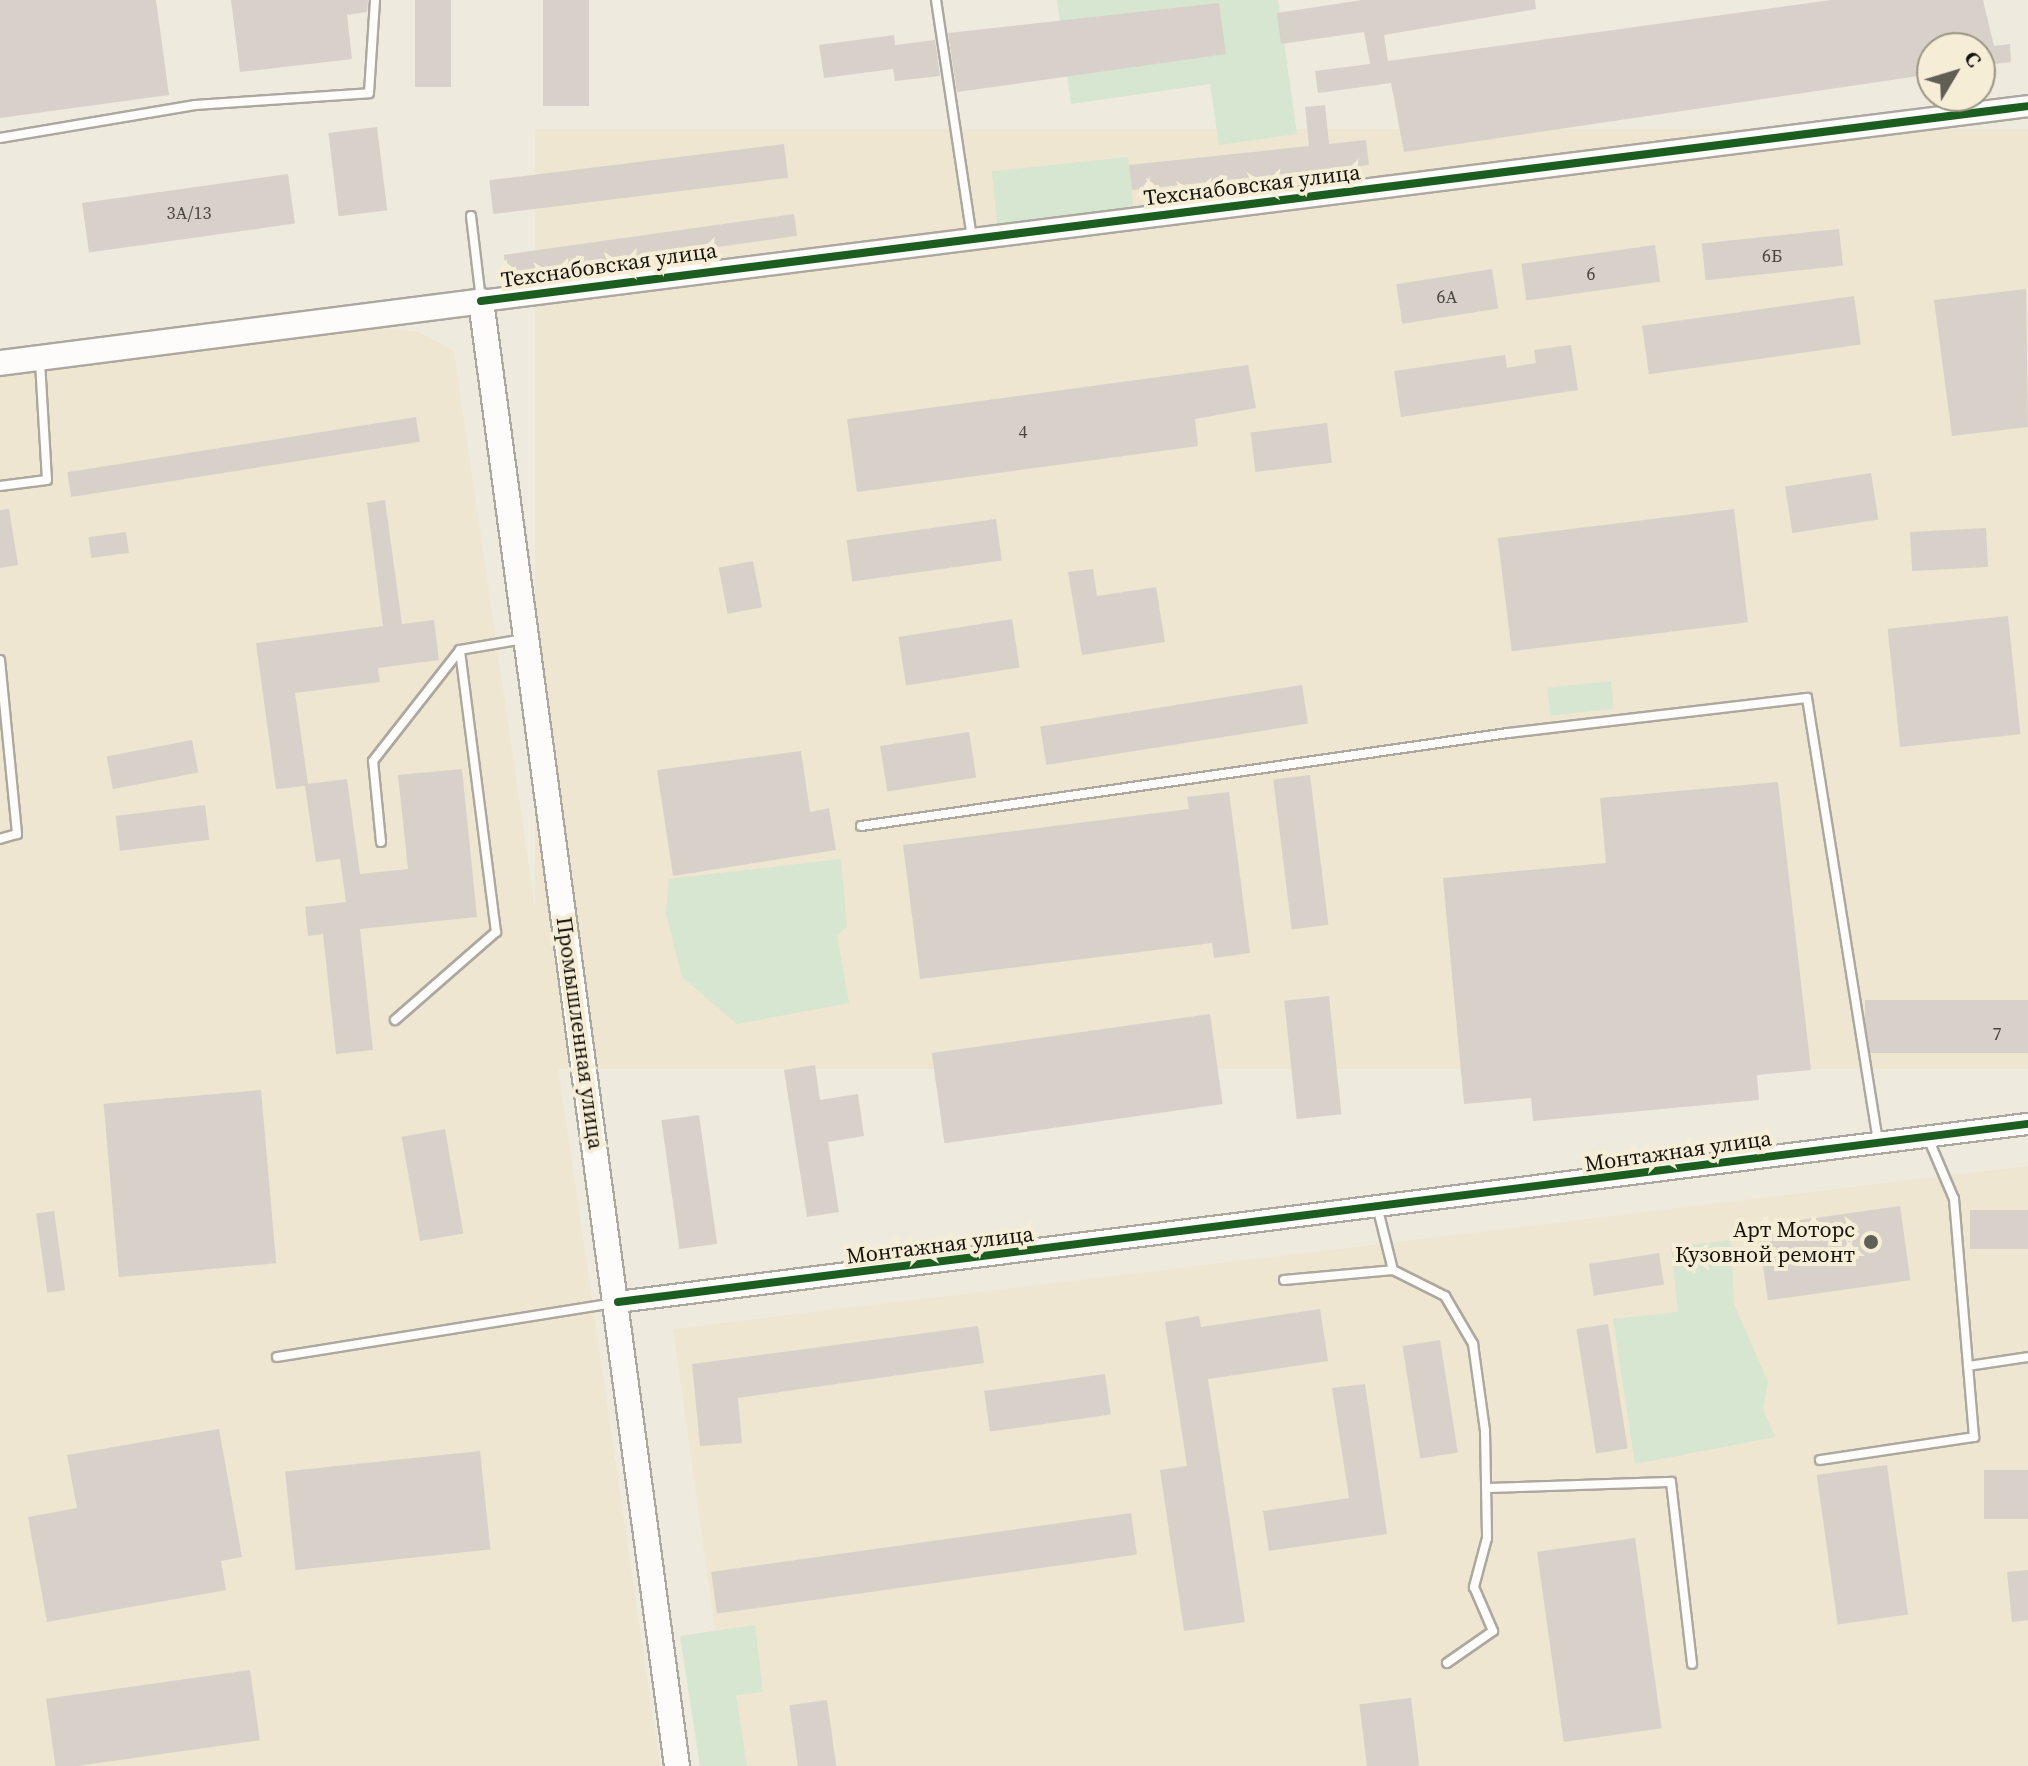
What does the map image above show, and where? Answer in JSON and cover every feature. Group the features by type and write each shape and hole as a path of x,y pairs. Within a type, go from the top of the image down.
{"main road":[{"name":"Техснабовская улица","path":"0,363 481,301"},
{"name":"Промышленная улица","path":"481,301 618,1302 677,1766"}],"street":[{"name":"Техснабовская улица","path":"481,301 2028,106"},
{"name":"Монтажная улица","path":"618,1302 1378,1210 2028,1124"}],"lane":[{"path":"0,138 195,105 369,93 375,0"},
{"path":"936,0 972,238"},
{"path":"471,216 481,301"},
{"path":"0,486 47,480 40,358"},
{"path":"381,842 373,761 460,650 525,639"},
{"path":"395,1020 496,932 460,650"},
{"path":"0,660 17,834 0,839"},
{"path":"861,826 1508,733 1807,698 1878,1142"},
{"path":"1820,1460 1974,1437 1954,1199 1928,1137"},
{"path":"1378,1210 1393,1270"},
{"path":"1284,1280 1393,1270 1445,1296 1473,1344 1486,1488 1487,1538 1474,1587 1493,1631 1447,1663"},
{"path":"277,1357 618,1302"},
{"path":"1968,1366 2028,1357"},
{"path":"1486,1488 1671,1482 1692,1664"}],"shaded area":[{"path":"535,129 2028,129 2028,1069 535,1069"},
{"path":"360,326 419,332 454,351 660,1766 0,1766 0,377"},
{"path":"2028,1166 2028,1766 734,1766 673,1329"}],"green space":[{"path":"1057,0 1278,0 1297,134 1219,145 1210,84 1071,104"},
{"path":"1128,157 1134,210 997,224 992,171"},
{"path":"1611,681 1614,709 1550,716 1547,688"},
{"path":"841,859 847,927 837,935 849,1003 737,1024 682,977 666,913 669,879"},
{"path":"1731,1240 1734,1304 1768,1382 1763,1409 1775,1437 1635,1464 1613,1319 1678,1312 1671,1247"},
{"path":"755,1625 763,1692 736,1695 747,1766 700,1766 680,1636"}],"building":[{"path":"0,0 156,0 169,95 0,118"},
{"path":"231,0 368,0 367,12 347,15 352,59 240,72"},
{"path":"415,0 451,0 451,87 415,87"},
{"path":"543,0 589,0 589,106 543,106"},
{"path":"1362,0 1535,0 1536,9 1384,35 1388,61 1831,0 1983,0 1991,32 1916,32 1916,76 1404,152 1391,83 1318,93 1315,71 1370,64 1364,32 1281,44 1277,13"},
{"path":"1219,3 1226,54 957,92 948,33"},
{"path":"894,35 895,45 935,40 940,76 895,81 893,69 824,78 819,45"},
{"path":"2010,44 2011,62 1996,64 1996,46"},
{"path":"1325,105 1329,144 1366,140 1369,165 1132,190 1129,165 1309,146 1305,107"},
{"path":"377,127 387,210 339,216 328,133"},
{"path":"784,144 788,178 493,214 489,180"},
{"path":"288,174 295,224 89,252 82,203"},
{"path":"794,214 797,236 507,277 504,255"},
{"path":"1839,229 1843,266 1706,280 1702,243"},
{"path":"1655,245 1660,282 1526,300 1521,264"},
{"path":"1492,269 1498,309 1402,324 1396,284"},
{"path":"2026,289 2028,427 1952,436 1934,300"},
{"path":"1854,296 1861,345 1649,374 1642,326"},
{"path":"1571,345 1578,390 1401,417 1394,371 1505,355 1507,368 1536,363 1534,350"},
{"path":"1248,365 1256,408 1195,419 1198,446 857,492 847,419"},
{"path":"416,417 420,442 71,497 67,472"},
{"path":"1327,423 1332,463 1255,472 1251,432"},
{"path":"1871,473 1878,519 1792,533 1785,487"},
{"path":"385,500 402,624 434,620 439,660 378,668 380,682 295,693 308,784 347,779 360,874 408,869 398,775 462,769 477,917 360,929 373,1050 336,1054 323,934 308,936 305,907 346,902 340,859 316,862 305,786 276,789 256,643 383,626 367,503"},
{"path":"9,509 18,565 0,568 0,510"},
{"path":"1734,509 1748,622 1512,651 1498,538"},
{"path":"996,519 1002,561 852,582 846,540"},
{"path":"1986,528 1988,567 1912,571 1910,532"},
{"path":"126,532 129,553 91,558 88,537"},
{"path":"753,561 762,607 728,614 719,568"},
{"path":"1093,569 1097,596 1156,587 1165,642 1082,655 1068,572"},
{"path":"2008,616 2020,734 1900,747 1888,629"},
{"path":"1012,619 1020,667 906,685 898,637"},
{"path":"1302,685 1308,724 1046,765 1040,726"},
{"path":"969,732 976,777 887,792 880,746"},
{"path":"192,740 198,772 113,789 107,757"},
{"path":"801,751 810,812 829,808 836,850 673,876 657,770"},
{"path":"1310,775 1328,925 1292,929 1273,780"},
{"path":"1778,782 1811,1070 1757,1075 1759,1100 1533,1121 1531,1098 1464,1104 1443,878 1606,863 1600,798"},
{"path":"1229,792 1250,953 1214,958 1212,943 920,979 903,845 1189,809 1187,797"},
{"path":"205,805 209,840 120,851 116,816"},
{"path":"1329,996 1341,1114 1297,1119 1284,1001"},
{"path":"1865,1000 2028,1000 2028,1053 1865,1053"},
{"path":"1210,1014 1223,1104 944,1143 932,1053"},
{"path":"815,1065 820,1100 858,1094 864,1136 828,1142 839,1212 807,1217 784,1070"},
{"path":"261,1090 276,1263 119,1277 104,1104"},
{"path":"699,1115 717,1244 679,1249 661,1120"},
{"path":"445,1129 463,1233 420,1241 402,1137"},
{"path":"1900,1206 1910,1280 1768,1300 1757,1226"},
{"path":"1970,1210 2028,1210 2028,1249 1970,1249"},
{"path":"54,1211 65,1290 47,1293 36,1214"},
{"path":"1659,1253 1664,1285 1594,1296 1589,1264"},
{"path":"1320,1309 1328,1361 1208,1379 1245,1622 1184,1631 1160,1470 1187,1466 1165,1322 1199,1316 1201,1327"},
{"path":"1608,1324 1628,1448 1596,1453 1576,1329"},
{"path":"978,1326 984,1363 738,1398 742,1443 700,1446 692,1364"},
{"path":"1440,1340 1458,1453 1420,1459 1402,1346"},
{"path":"1105,1374 1111,1415 990,1432 984,1391"},
{"path":"1365,1384 1387,1534 1269,1551 1263,1511 1349,1498 1332,1388"},
{"path":"219,1429 242,1557 221,1561 226,1590 47,1622 28,1517 77,1508 67,1455"},
{"path":"480,1451 490,1549 295,1570 285,1471"},
{"path":"1887,1465 1908,1615 1838,1624 1817,1475"},
{"path":"1984,1470 2028,1470 2028,1519 1984,1519"},
{"path":"1131,1513 1137,1555 717,1614 711,1572"},
{"path":"1635,1538 1662,1728 1564,1742 1537,1552"},
{"path":"2028,1570 2028,1620 2012,1622 2007,1572"},
{"path":"250,1670 260,1740 77,1766 55,1766 46,1699"},
{"path":"1411,1698 1419,1765 1367,1766 1359,1704"},
{"path":"827,1700 836,1766 798,1766 789,1705"}],"cycle path":[{"path":"481,301 2028,106"},
{"path":"618,1302 2028,1124"}],"place":[{"name":"Арт Моторс Кузовной ремонт","path":"1871,1242"}]}
